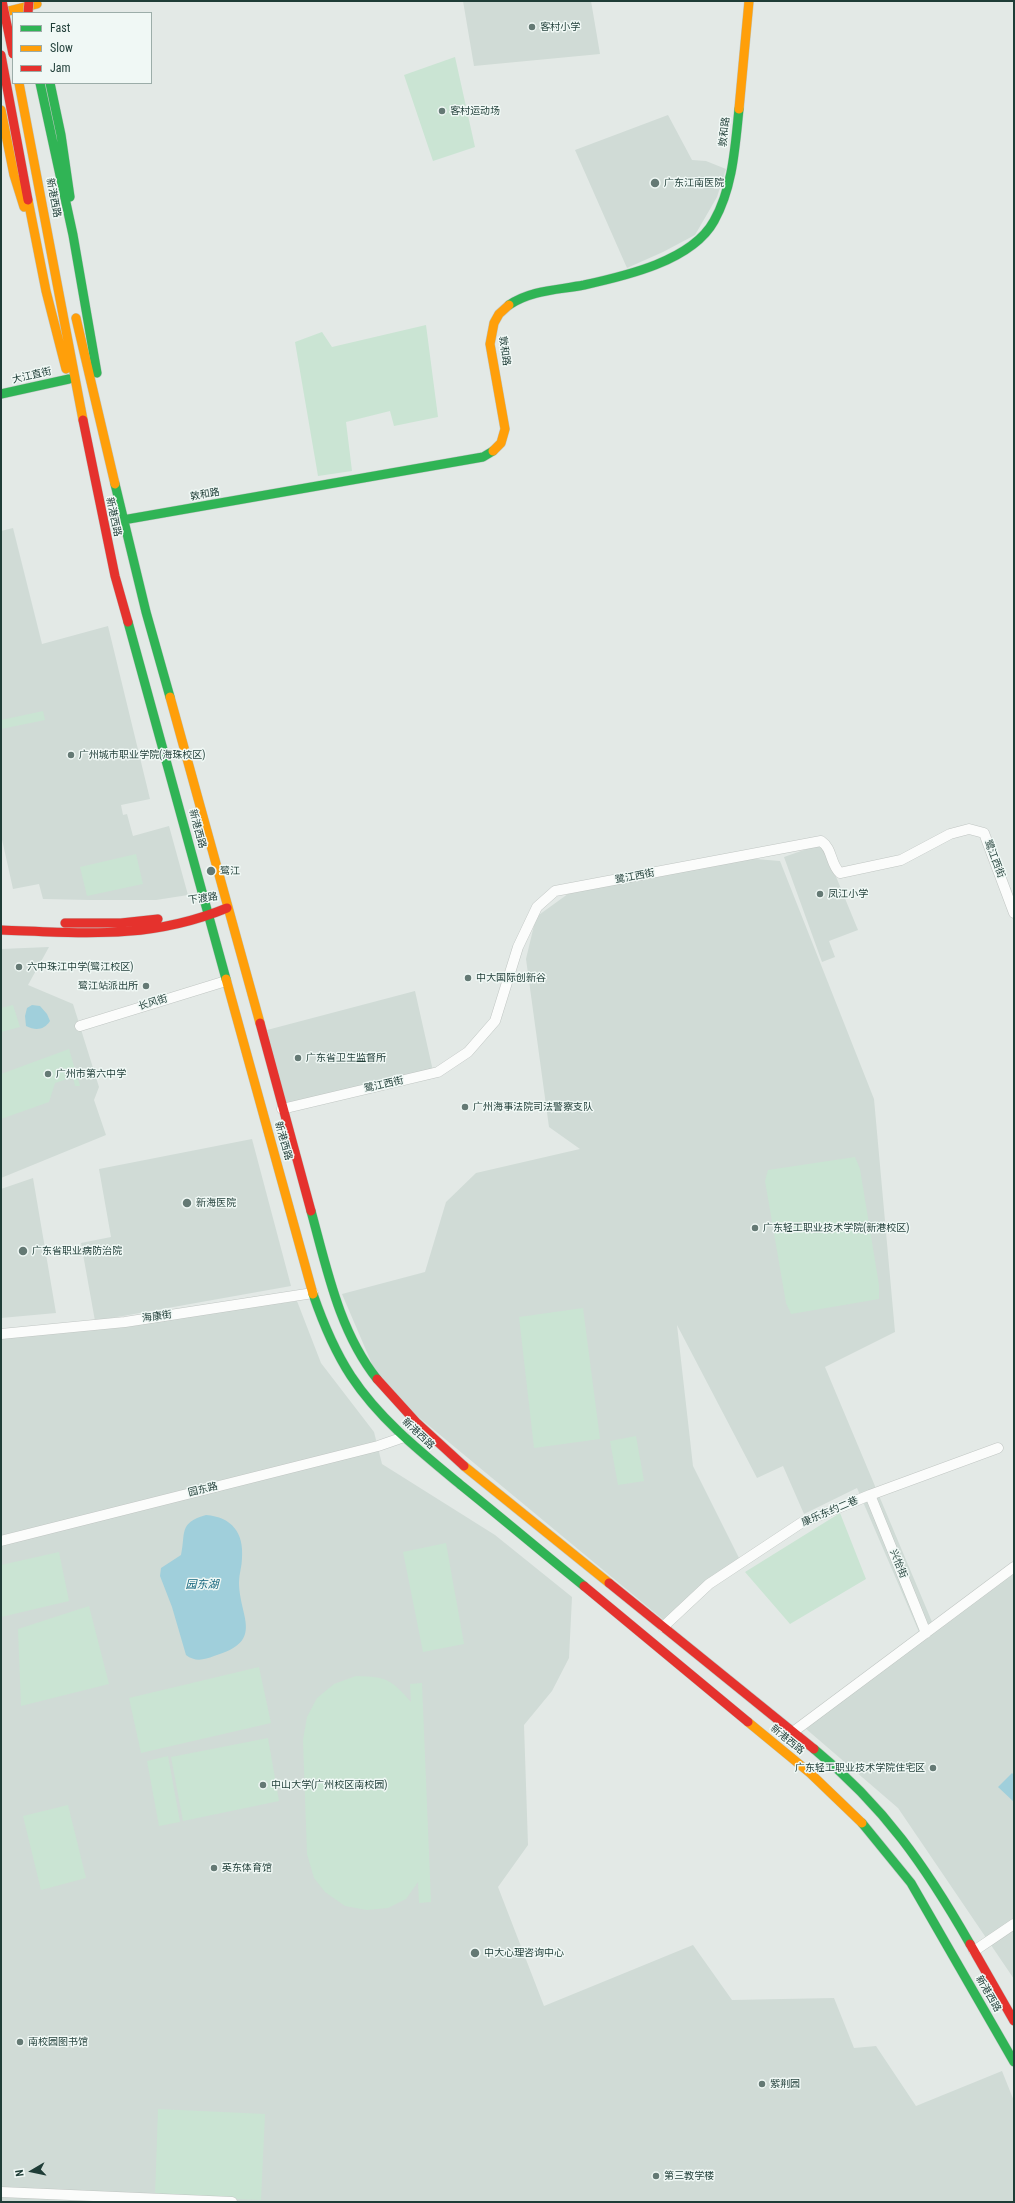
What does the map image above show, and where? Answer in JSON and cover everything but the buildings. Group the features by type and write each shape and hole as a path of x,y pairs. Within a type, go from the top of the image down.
{"main road":[{"path":"2,1 12,49"},
{"path":"13,1 15,12"},
{"name":"敦和路","path":"123,520 483,457 492,452 504,440 506,429 490,344 493,325 502,311 522,299 617,276 662,261 691,246 701,238 714,220 726,189 734,152 749,1"},
{"path":"1,13 35,5"},
{"path":"1,55 25,176 34,236 46,298 69,379 82,418"},
{"name":"新港西路","path":"19,84 94,480 115,576 205,861 228,908 331,1285 351,1338 376,1377 412,1419 504,1498 837,1768 861,1791 901,1836 924,1868 1013,2019"},
{"path":"40,84 73,235 95,353 99,417"},
{"path":"50,84 66,163 73,235"},
{"path":"1,110 14,175 34,236"},
{"name":"新港西路","path":"74,305 123,520 152,634 205,861 207,913 313,1293 332,1347 340,1362 363,1393 404,1437 492,1512 803,1768 857,1815 890,1853 912,1883 1014,2062"},
{"name":"大江直街","path":"1,394 69,379"},
{"name":"下渡路","path":"1,930 128,933 161,928 207,913 228,908"},
{"name":"下渡路","path":"55,922 133,923 207,913"},
{"path":"1,921 36,922"},
{"path":"214,936 234,930"},
{"path":"332,1347 351,1338"},
{"path":"492,1512 504,1498"}],"street":[{"name":"鹭江西街","path":"282,1109 438,1072 468,1052 495,1021 518,947 537,907 555,891 821,841 827,845 836,869 840,873 901,860 950,834 969,829 984,833 1014,913"},
{"name":"长风街","path":"80,1026 226,981"},
{"name":"海康街","path":"1,1334 125,1322 313,1293"},
{"name":"园东路","path":"1,1542 378,1446 404,1437"},
{"name":"康乐东约二巷","path":"663,1627 708,1584 801,1523 870,1495 998,1448"},
{"name":"兴怡街","path":"870,1495 926,1633"},
{"path":"793,1732 1014,1568"},
{"path":"974,1951 1014,1924"},
{"path":"1,2192 232,2202"}],"shaded area":[{"name":"客村小学","path":"463,1 591,1 600,54 474,66"},
{"name":"广东江南医院","path":"668,115 692,160 706,161 726,169 717,197 695,235 663,252 627,268 575,150"},
{"name":"广州城市职业学院(海珠校区)","path":"13,528 42,644 108,626 150,799 121,805 123,815 127,814 133,836 169,826 188,895 156,900 43,899 39,884 13,889 1,835 1,531"},
{"name":"凤江小学","path":"818,845 823,845 858,930 829,941 835,957 822,962 784,857"},
{"path":"731,857 780,861 874,1099 895,1332 825,1367 935,1629 1014,1569 1014,1979 898,1808 805,1728 922,1639 857,1488 804,1514 783,1466 757,1478 677,1325 693,1466 740,1560 666,1622 416,1415 375,1371 342,1294 425,1272 446,1202 476,1173 580,1149 549,1127 526,959 536,917 572,891"},
{"name":"广州市第六中学","path":"49,947 28,985 73,1004 99,1087 94,1100 106,1135 1,1178 1,949"},
{"path":"415,991 433,1071 287,1106 267,1030"},
{"name":"新海医院","path":"252,1139 291,1286 95,1321 81,1243 111,1237 99,1169"},
{"name":"广东省职业病防治院","path":"33,1178 56,1313 1,1318 1,1189"},
{"name":"中山大学(广州校区南校园)","path":"297,1301 321,1363 374,1432 382,1464 495,1535 572,1597 569,1658 552,1691 524,1725 528,1845 498,1887 544,2006 693,1945 732,2000 834,1998 854,2048 876,2046 916,2106 1002,2071 1014,2101 1014,2202 1,2202 1,1338"}],"green space":[{"name":"客村运动场","path":"455,57 475,147 433,161 404,75"},
{"path":"426,325 438,417 394,426 390,411 346,422 352,471 318,476 295,342 322,332 332,347"},
{"path":"43,711 45,720 1,729 1,720"},
{"path":"136,854 143,884 87,896 80,867"},
{"path":"13,1005 20,1027 1,1032 1,1008"},
{"path":"69,1049 80,1086 75,1086 73,1077 55,1083 49,1102 1,1119 1,1074"},
{"path":"855,1157 860,1169 879,1285 879,1299 791,1314 786,1303 765,1181 768,1170"},
{"path":"583,1308 600,1439 534,1448 519,1317"},
{"path":"636,1436 644,1481 618,1485 610,1441"},
{"path":"840,1513 866,1579 790,1624 745,1572"},
{"path":"446,1543 464,1644 423,1652 403,1552"},
{"path":"59,1552 69,1601 1,1617 1,1565"},
{"path":"89,1606 109,1684 21,1706 18,1629"},
{"path":"259,1667 271,1723 141,1753 129,1698"},
{"path":"356,1676 375,1677 388,1681 398,1688 411,1702 410,1684 422,1683 431,1902 419,1903 418,1882 406,1899 388,1908 367,1910 345,1906 325,1892 314,1878 307,1854 303,1740 307,1717 317,1698 334,1684"},
{"path":"268,1738 279,1801 183,1821 171,1757"},
{"path":"168,1756 180,1822 159,1826 147,1761"},
{"path":"68,1805 86,1878 41,1890 23,1816"},
{"path":"158,2109 265,2114 261,2200 155,2196"}],"water":[{"path":"32,1005 40,1006 47,1014 50,1021 40,1029 33,1029 26,1026 25,1016 27,1008"},
{"name":"园东湖","path":"206,1515 215,1516 229,1523 238,1534 241,1541 242,1561 239,1582 246,1626 245,1635 240,1643 230,1650 207,1659 200,1660 193,1659 186,1655 172,1607 160,1576 161,1568 181,1555 187,1525 197,1518"},
{"path":"1012,1773 1014,1775 1014,1802 998,1787"}],"traffic: fast":[{"path":"40,84 73,235 97,373"},
{"path":"50,84 61,135 70,197"},
{"path":"509,305 517,300 536,293 584,285 619,277 656,265 690,247 704,235 714,221 725,194 732,166 739,109"},
{"path":"1,394 69,379"},
{"path":"123,520 483,457 493,451"},
{"path":"115,484 146,612 170,697"},
{"path":"128,622 226,979"},
{"path":"311,1211 329,1277 344,1320 353,1341 377,1379"},
{"path":"313,1294 325,1326 339,1356 362,1392 375,1407 402,1435 432,1461 584,1586"},
{"path":"814,1749 839,1771 883,1815 920,1863 970,1944"},
{"path":"862,1823 911,1883 1014,2062"}],"traffic: slow":[{"path":"739,109 749,1"},
{"path":"1,13 37,4"},
{"path":"19,84 83,420"},
{"path":"1,110 14,175 24,207"},
{"path":"28,200 46,291 66,369"},
{"path":"493,451 501,443 505,429 490,344 494,323 499,314 509,305"},
{"path":"76,318 115,484"},
{"path":"170,697 260,1023"},
{"path":"226,979 313,1294"},
{"path":"464,1466 609,1583"},
{"path":"748,1722 810,1773 862,1823"}],"traffic: jam":[{"path":"2,1 12,49"},
{"path":"28,12 29,1"},
{"path":"1,55 28,200"},
{"path":"83,420 115,576 128,622"},
{"path":"1,930 88,933 143,930 198,918 227,908"},
{"path":"65,923 121,923 158,919"},
{"path":"260,1023 311,1211"},
{"path":"377,1379 416,1422 464,1466"},
{"path":"609,1583 814,1749"},
{"path":"584,1586 748,1722"},
{"path":"970,1944 1014,2021"}],"place":[{"name":"客村小学","path":"532,27"},
{"name":"客村运动场","path":"442,111"},
{"name":"广东江南医院","path":"655,183"},
{"name":"广州城市职业学院(海珠校区)","path":"71,755"},
{"name":"鹭江","path":"211,871"},
{"name":"凤江小学","path":"820,894"},
{"name":"六中珠江中学(鹭江校区)","path":"19,967"},
{"name":"中大国际创新谷","path":"468,978"},
{"name":"鹭江站派出所","path":"146,986"},
{"name":"广东省卫生监督所","path":"298,1058"},
{"name":"广州市第六中学","path":"48,1074"},
{"name":"广州海事法院司法警察支队","path":"465,1107"},
{"name":"新海医院","path":"187,1203"},
{"name":"广东轻工职业技术学院(新港校区)","path":"755,1228"},
{"name":"广东省职业病防治院","path":"23,1251"},
{"name":"广东轻工职业技术学院住宅区","path":"933,1768"},
{"name":"中山大学(广州校区南校园)","path":"263,1785"},
{"name":"英东体育馆","path":"214,1868"},
{"name":"中大心理咨询中心","path":"475,1953"},
{"name":"南校园图书馆","path":"20,2042"},
{"name":"紫荆园","path":"762,2084"},
{"name":"第三教学楼","path":"656,2176"}]}
